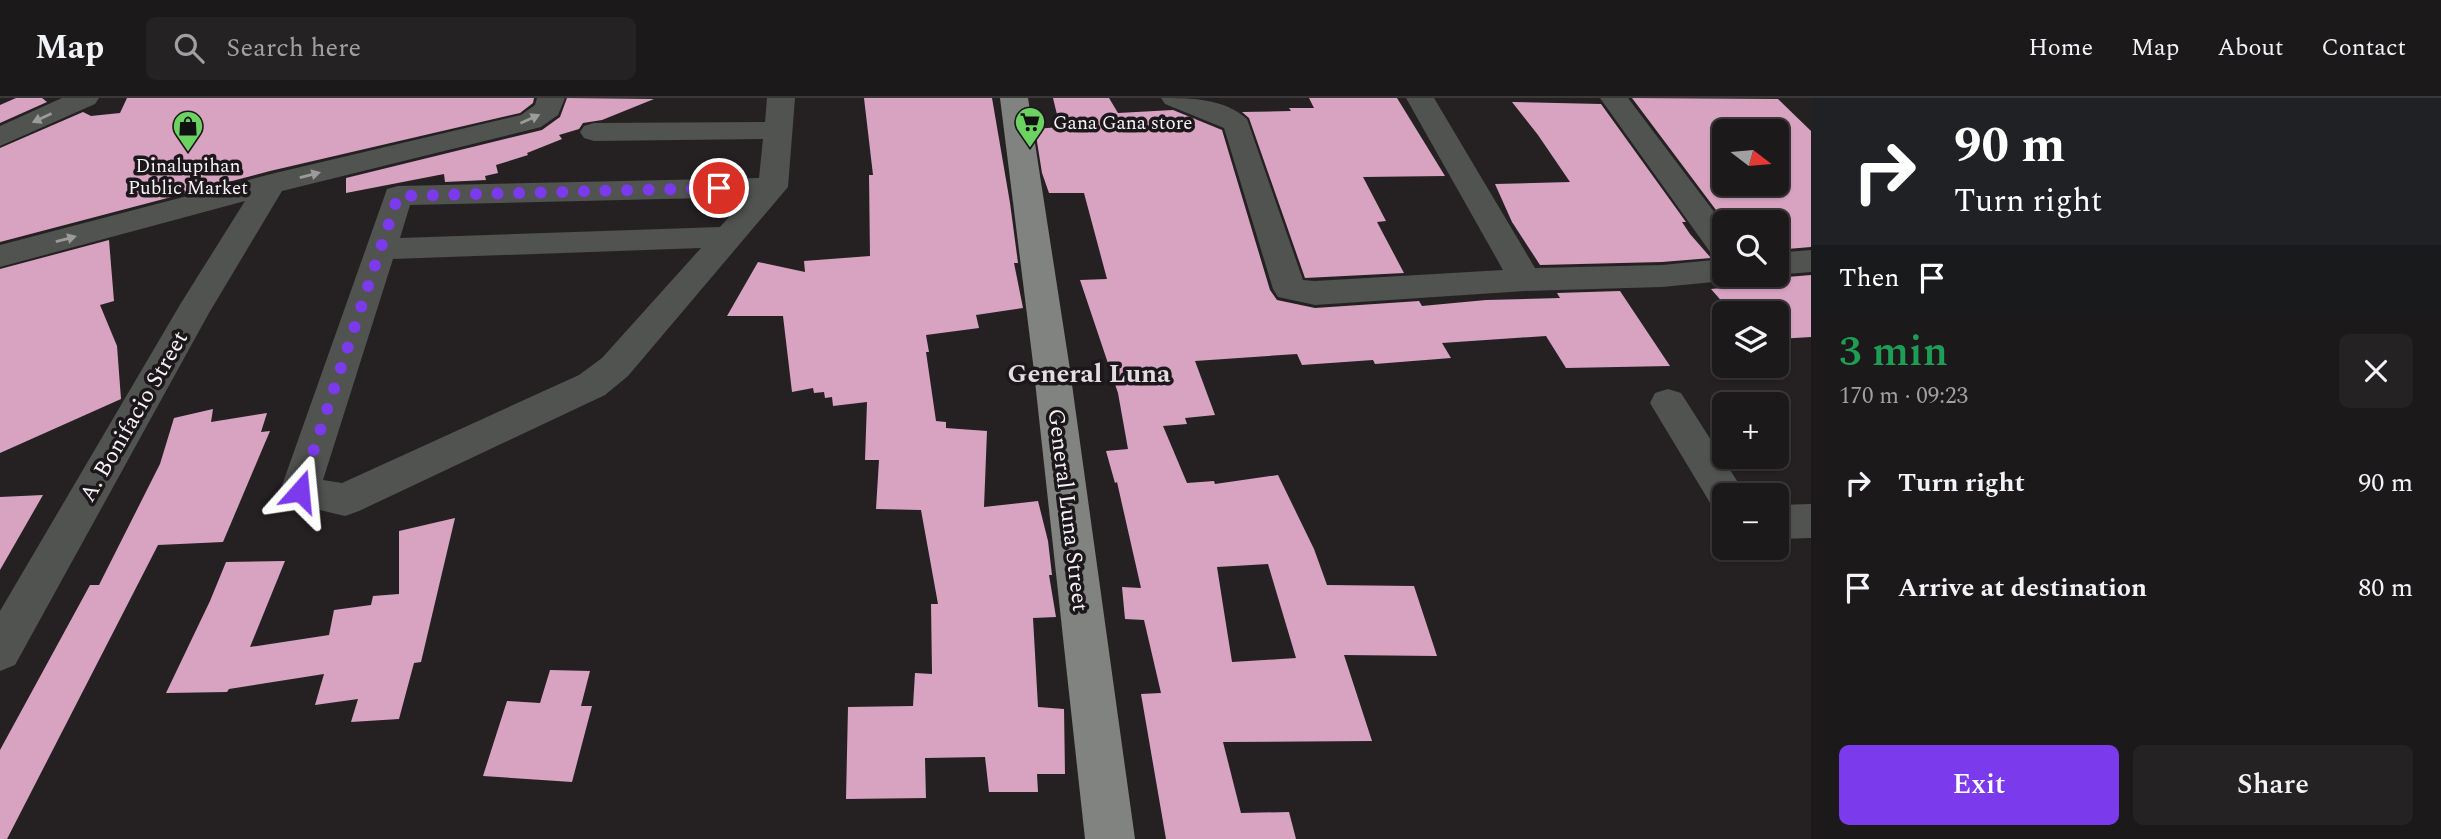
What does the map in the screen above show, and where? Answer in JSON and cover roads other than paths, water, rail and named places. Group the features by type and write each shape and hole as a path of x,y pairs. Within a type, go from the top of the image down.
{"main road":[{"name":"General Luna Street","path":"1014,98 1051,363 1110,839"}],"street":[{"path":"0,137 85,98"},
{"path":"0,256 271,184 531,121 548,109 551,98"},
{"path":"773,187 398,196 300,491 345,500 592,386 615,367 773,187 781,98"},
{"path":"1175,98 1228,118 1237,125 1290,289 1315,293 1712,271"},
{"path":"1420,98 1524,280"},
{"path":"1614,98 1712,232"},
{"path":"594,132 777,130"},
{"name":"A. Bonifacio Street","path":"0,651 193,311 271,184"},
{"path":"380,250 728,237"},
{"path":"1789,263 1811,261"},
{"path":"1668,403 1718,483"},
{"path":"1789,522 1811,521"}],"place":[{"name":"Gana Gana store","path":"1030,149"},
{"name":"Dinalupihan Public Market","path":"188,153"}],"district":[{"name":"General Luna","path":"1089,373"}]}
